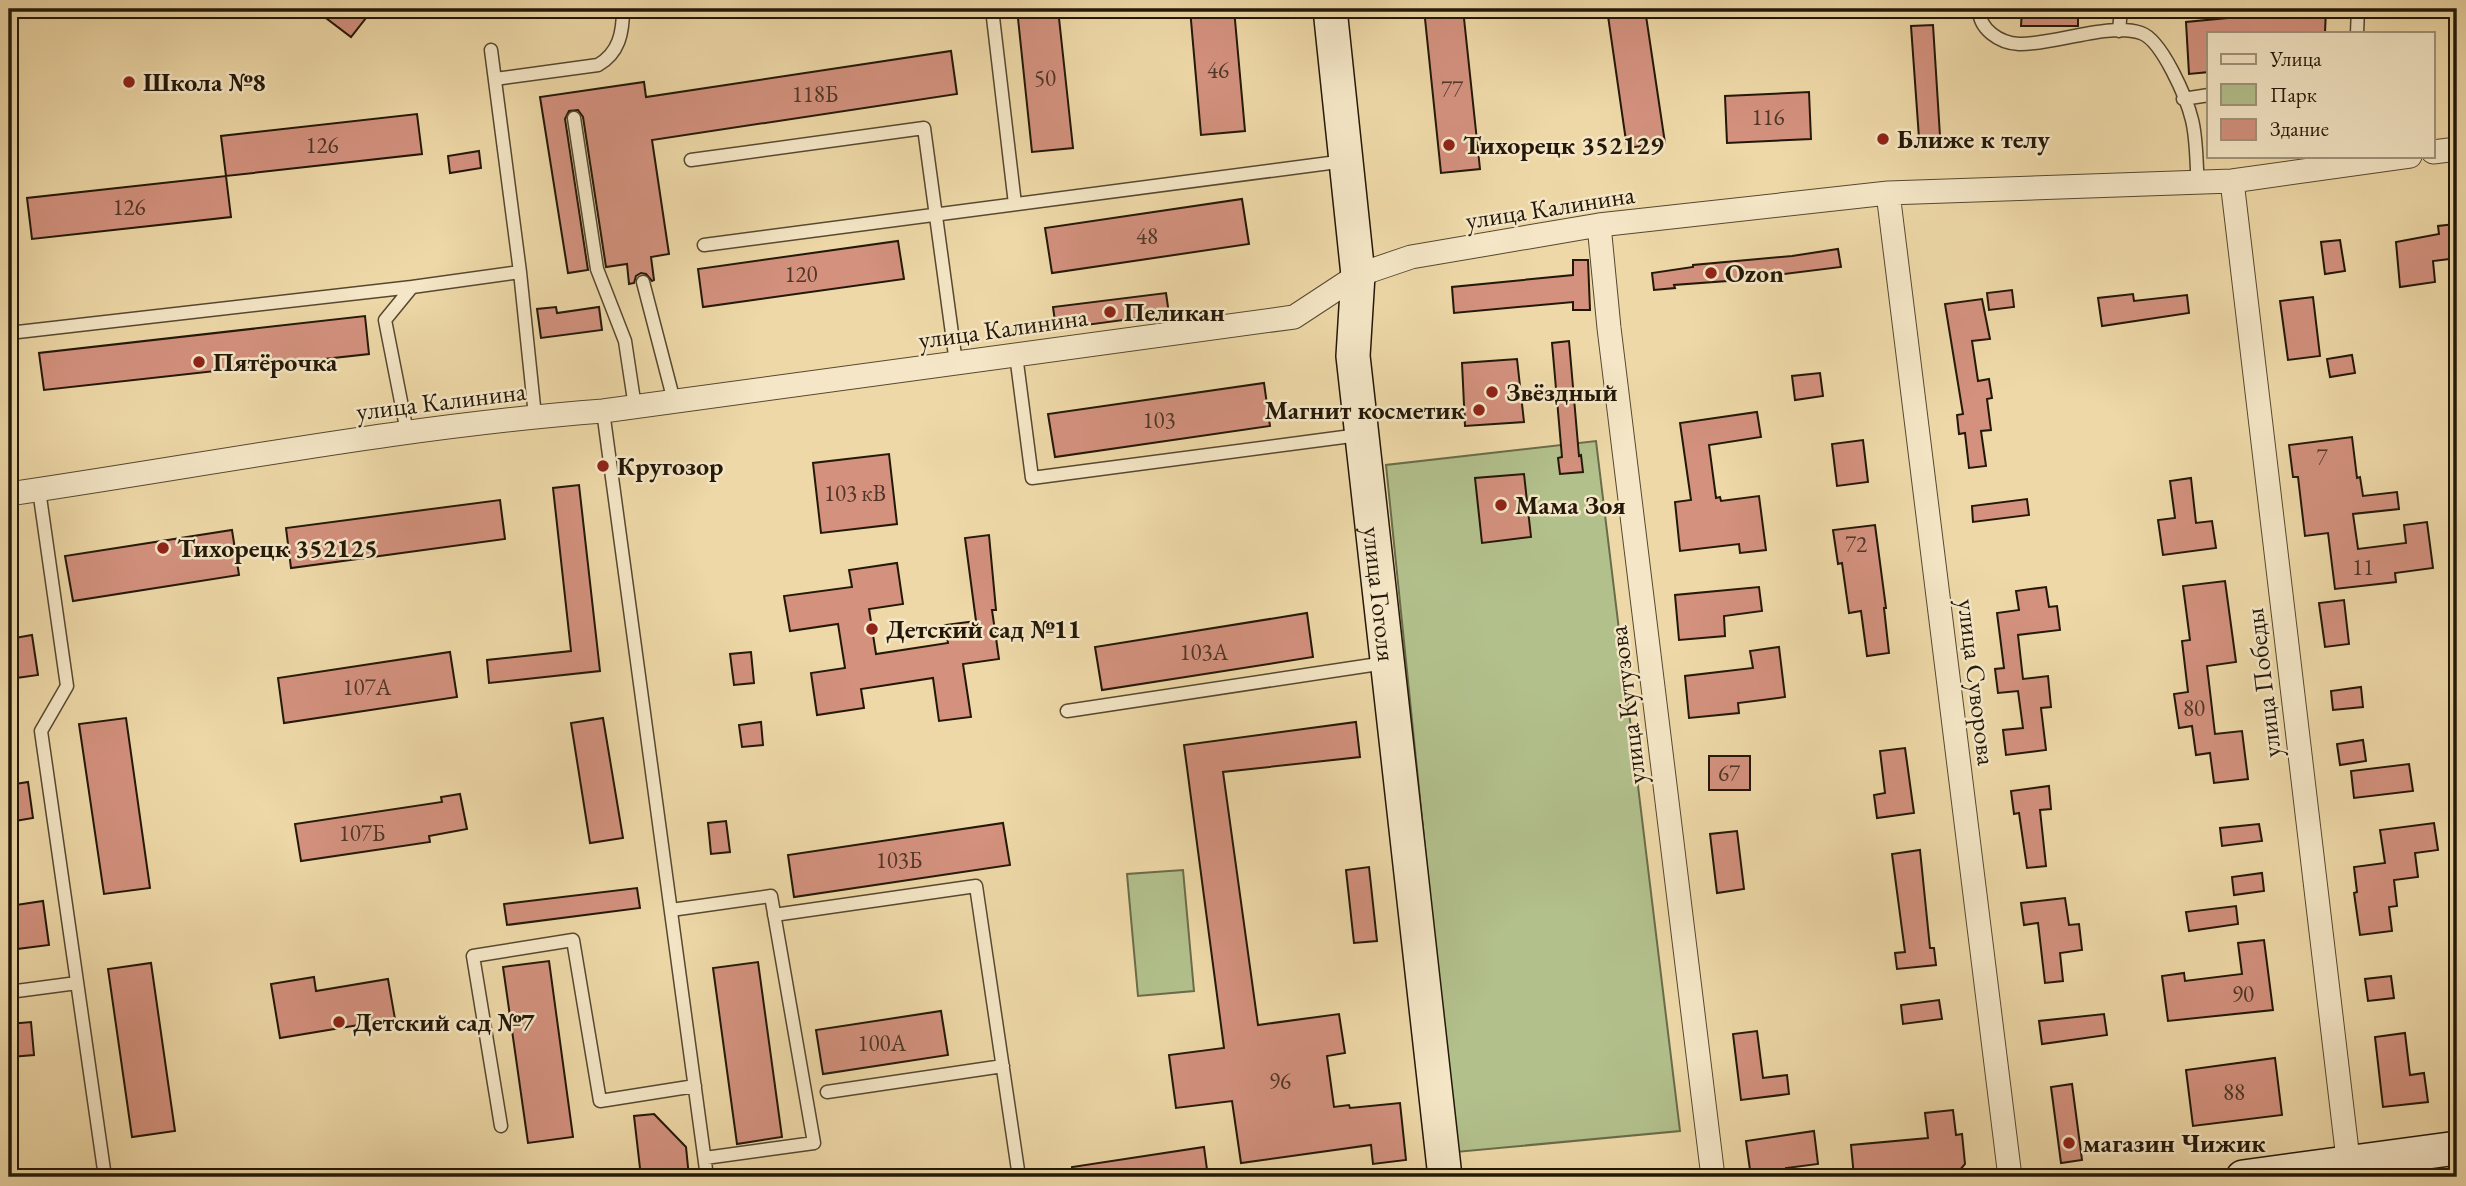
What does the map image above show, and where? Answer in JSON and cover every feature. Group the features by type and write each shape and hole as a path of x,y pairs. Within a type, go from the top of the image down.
{"main road":[{"name":"улица Гоголя","path":"1330,9 1358,275 1353,356 1444,1177"},
{"path":"2243,1177 2349,1170 2457,1148"}],"street":[{"path":"2434,152 2457,149"},
{"name":"улица Калинина","path":"9,494 407,432 635,407 1294,317 1358,275 1411,257 1599,225 1888,193 2198,184 2396,158"},
{"name":"улица Победы","path":"2232,181 2349,1170"},
{"name":"улица Суворова","path":"1888,193 2010,1177"},
{"name":"улица Кутузова","path":"1599,225 1609,328 1713,1177"}],"lane":[{"path":"495,79 598,65 611,57 621,38 623,9"},
{"path":"992,9 1015,204"},
{"path":"1979,9 1984,28 1997,38 2017,44 2119,31 2143,33 2161,49 2192,119 2198,184"},
{"path":"2119,31 2121,9"},
{"path":"2357,32 2358,9"},
{"path":"491,50 520,272 535,416"},
{"path":"2183,99 2207,95"},
{"path":"574,118 597,269 625,341 635,407"},
{"path":"691,159 924,128 956,363"},
{"path":"704,245 1346,160"},
{"path":"9,333 520,272"},
{"path":"643,282 674,401"},
{"path":"407,432 385,320 412,287"},
{"path":"1016,355 1032,478 1362,435"},
{"path":"604,411 707,1177"},
{"path":"38,490 67,686 41,731 105,1177"},
{"path":"1067,711 1387,662"},
{"path":"774,915 976,886 1019,1177"},
{"path":"671,910 771,896 814,1143 705,1158"},
{"path":"501,1126 473,956 573,940 600,1101 695,1086"},
{"path":"9,992 77,983"},
{"path":"827,1092 1003,1066"}],"green space":[{"path":"1596,441 1680,1131 1456,1152 1386,465"},
{"path":"1183,870 1194,991 1138,996 1127,874"}],"building":[{"path":"314,9 373,9 351,37"},
{"path":"1017,9 1058,9 1073,148 1032,152"},
{"path":"1190,9 1234,9 1245,131 1201,135"},
{"path":"1424,9 1463,9 1480,169 1441,173"},
{"path":"1607,9 1645,9 1665,143 1627,148"},
{"path":"2022,9 2078,9 2078,26 2021,26"},
{"path":"2269,9 2326,9 2325,32 2207,32 2207,72 2189,74 2186,22 2269,14"},
{"path":"1933,25 1940,136 1919,138 1911,26"},
{"path":"951,51 957,94 652,140 669,254 651,257 652,281 646,274 641,273 636,276 634,283 629,284 627,264 606,267 583,117 578,110 569,111 565,119 588,270 568,273 540,97 644,82 646,97"},
{"path":"1809,92 1811,139 1727,143 1725,96"},
{"path":"417,114 422,154 226,176 221,136"},
{"path":"479,151 481,168 450,173 448,156"},
{"path":"226,176 231,217 32,239 27,198"},
{"path":"1242,199 1249,244 1052,273 1045,228"},
{"path":"2455,224 2457,258 2433,261 2435,282 2400,287 2396,242 2439,234 2438,226"},
{"path":"2340,240 2345,271 2325,274 2321,242"},
{"path":"898,241 904,279 703,307 698,269"},
{"path":"1838,249 1841,267 1768,278 1674,285 1675,288 1654,290 1652,273 1693,265"},
{"path":"1573,260 1588,260 1590,310 1573,310 1573,302 1454,313 1452,287 1573,275"},
{"path":"2012,290 2014,307 1989,310 1987,293"},
{"path":"1166,293 1169,314 1056,329 1053,307"},
{"path":"2133,294 2134,301 2187,295 2189,313 2102,326 2098,298"},
{"path":"2313,297 2320,356 2288,360 2280,301"},
{"path":"1982,299 1990,339 1972,341 1978,381 1989,379 1992,398 1987,399 1991,430 1981,431 1986,466 1969,468 1965,433 1959,434 1957,415 1963,414 1945,304"},
{"path":"556,307 557,313 599,307 602,330 541,338 537,309"},
{"path":"365,316 369,354 44,390 39,353"},
{"path":"1569,341 1579,456 1581,455 1583,472 1560,474 1558,458 1562,457 1552,343"},
{"path":"2352,355 2355,373 2330,377 2327,359"},
{"name":"Звёздный","path":"1517,359 1524,422 1465,426 1462,363"},
{"path":"1820,373 1823,396 1795,400 1792,376"},
{"path":"1264,383 1270,426 1055,457 1048,414"},
{"path":"1757,412 1761,437 1709,445 1716,498 1720,497 1721,501 1759,496 1766,550 1740,553 1739,544 1680,551 1675,502 1691,500 1680,423"},
{"path":"2352,437 2357,478 2360,477 2363,496 2397,492 2399,509 2353,514 2358,549 2406,543 2404,525 2427,522 2433,568 2395,573 2396,582 2335,589 2328,533 2305,536 2298,477 2293,477 2289,445"},
{"path":"1863,440 1868,482 1837,486 1832,444"},
{"path":"889,454 897,524 821,533 813,463"},
{"path":"1524,474 1531,537 1482,543 1475,478"},
{"path":"2191,478 2196,523 2212,521 2216,548 2163,555 2158,520 2175,518 2170,481"},
{"path":"579,485 600,671 489,683 487,660 571,651 553,488"},
{"path":"2027,499 2029,515 1973,522 1972,506"},
{"path":"500,500 505,539 291,568 286,528"},
{"path":"1875,525 1889,653 1867,656 1861,611 1849,613 1842,563 1838,564 1833,530"},
{"path":"232,530 239,575 73,601 65,556"},
{"name":"Детский сад №11","path":"989,535 996,610 992,610 999,659 963,664 971,717 939,721 933,678 861,689 864,708 817,715 811,673 845,668 838,624 790,631 784,596 852,587 849,570 897,563 903,604 869,609 876,654 948,643 945,625 976,621 965,538"},
{"path":"2225,581 2236,662 2207,666 2215,734 2242,731 2248,779 2214,783 2210,753 2196,755 2192,726 2179,728 2174,694 2188,692 2182,641 2190,640 2183,586"},
{"path":"1759,587 1762,611 1724,616 1725,636 1679,640 1675,595"},
{"path":"2046,587 2049,607 2057,606 2060,630 2018,635 2023,679 2048,676 2051,707 2041,708 2046,750 2006,755 2003,730 2023,728 2018,691 1998,693 1995,669 2004,668 1997,613 2019,610 2016,591"},
{"path":"2344,600 2349,644 2325,647 2319,603"},
{"path":"1307,613 1313,657 1102,690 1095,647"},
{"path":"32,635 38,675 9,679 9,639"},
{"path":"1779,647 1785,697 1738,703 1739,713 1689,718 1685,676 1753,668 1750,651"},
{"path":"450,652 457,697 284,723 278,678"},
{"path":"751,652 754,683 734,685 730,654"},
{"path":"2361,687 2363,707 2333,710 2331,691"},
{"path":"126,718 150,888 104,894 79,724"},
{"path":"603,718 623,838 590,843 571,723"},
{"path":"761,722 763,745 742,747 739,725"},
{"path":"1356,722 1360,757 1223,772 1258,1025 1339,1014 1345,1053 1327,1056 1334,1107 1400,1103 1406,1160 1373,1164 1371,1145 1241,1163 1232,1101 1176,1108 1169,1055 1224,1048 1184,745"},
{"path":"2363,740 2366,761 2340,765 2337,744"},
{"path":"1905,748 1914,813 1877,818 1874,795 1885,793 1880,751"},
{"path":"1709,756 1750,756 1750,790 1709,790"},
{"path":"2409,764 2413,791 2354,798 2351,771"},
{"path":"28,782 33,818 9,822 9,785"},
{"path":"2049,786 2051,809 2040,810 2046,866 2027,868 2019,813 2014,814 2011,791"},
{"path":"460,794 467,829 429,836 430,842 301,861 295,824 442,802 441,797"},
{"path":"726,821 730,852 711,854 708,823"},
{"path":"1003,823 1010,865 794,897 788,855"},
{"path":"2434,823 2438,850 2415,853 2418,877 2394,880 2397,906 2389,907 2392,931 2360,935 2354,893 2357,892 2354,867 2385,863 2380,830"},
{"path":"2259,824 2262,841 2222,846 2220,828"},
{"path":"1737,831 1744,889 1717,893 1710,834"},
{"path":"1920,850 1930,948 1934,948 1936,965 1897,969 1895,953 1905,952 1892,854"},
{"path":"1369,867 1377,941 1354,943 1346,870"},
{"path":"2262,873 2264,891 2234,895 2232,877"},
{"path":"637,888 640,908 507,925 504,904"},
{"path":"2065,898 2069,925 2079,924 2082,950 2060,953 2063,981 2045,983 2038,923 2024,925 2021,903"},
{"path":"43,901 49,945 9,950 9,906"},
{"path":"2236,906 2238,924 2189,931 2186,912"},
{"path":"2264,940 2273,1010 2168,1021 2162,976 2184,973 2185,981 2242,974 2238,943"},
{"path":"549,961 573,1137 528,1143 503,967"},
{"path":"758,962 782,1137 737,1144 713,968"},
{"path":"151,963 175,1131 132,1137 108,969"},
{"path":"2391,976 2394,998 2368,1001 2365,979"},
{"path":"314,977 316,991 388,979 395,1019 280,1038 271,984"},
{"path":"1939,1000 1942,1019 1903,1024 1901,1005"},
{"path":"941,1011 948,1055 823,1074 816,1030"},
{"path":"2104,1014 2107,1035 2042,1044 2039,1021"},
{"path":"31,1022 34,1055 11,1057 9,1024"},
{"path":"1757,1031 1763,1078 1787,1075 1789,1094 1741,1100 1733,1034"},
{"path":"2405,1033 2410,1075 2424,1073 2428,1102 2383,1107 2375,1037"},
{"path":"2275,1058 2282,1115 2193,1126 2186,1070"},
{"path":"2072,1084 2082,1160 2061,1163 2051,1087"},
{"path":"1953,1110 1956,1135 1962,1134 1965,1164 1955,1176 1854,1177 1851,1145 1928,1138 1925,1113"},
{"path":"654,1114 686,1147 689,1177 641,1177 634,1116"},
{"path":"1814,1131 1818,1164 1786,1168 1787,1177 1751,1177 1746,1141"},
{"path":"1204,1147 1208,1177 1072,1177 1072,1167"}],"place":[{"name":"Школа №8","path":"129,82"},
{"name":"Ближе к телу","path":"1883,139"},
{"name":"Тихорецк 352129","path":"1449,145"},
{"name":"Ozon","path":"1711,273"},
{"name":"Пеликан","path":"1110,312"},
{"name":"Пятёрочка","path":"199,362"},
{"name":"Звёздный","path":"1492,392"},
{"name":"Магнит косметик","path":"1479,410"},
{"name":"Кругозор","path":"603,466"},
{"name":"Мама Зоя","path":"1501,505"},
{"name":"Тихорецк 352125","path":"163,548"},
{"name":"Детский сад №11","path":"872,629"},
{"name":"Детский сад №7","path":"339,1022"},
{"name":"магазин Чижик","path":"2069,1143"}]}
